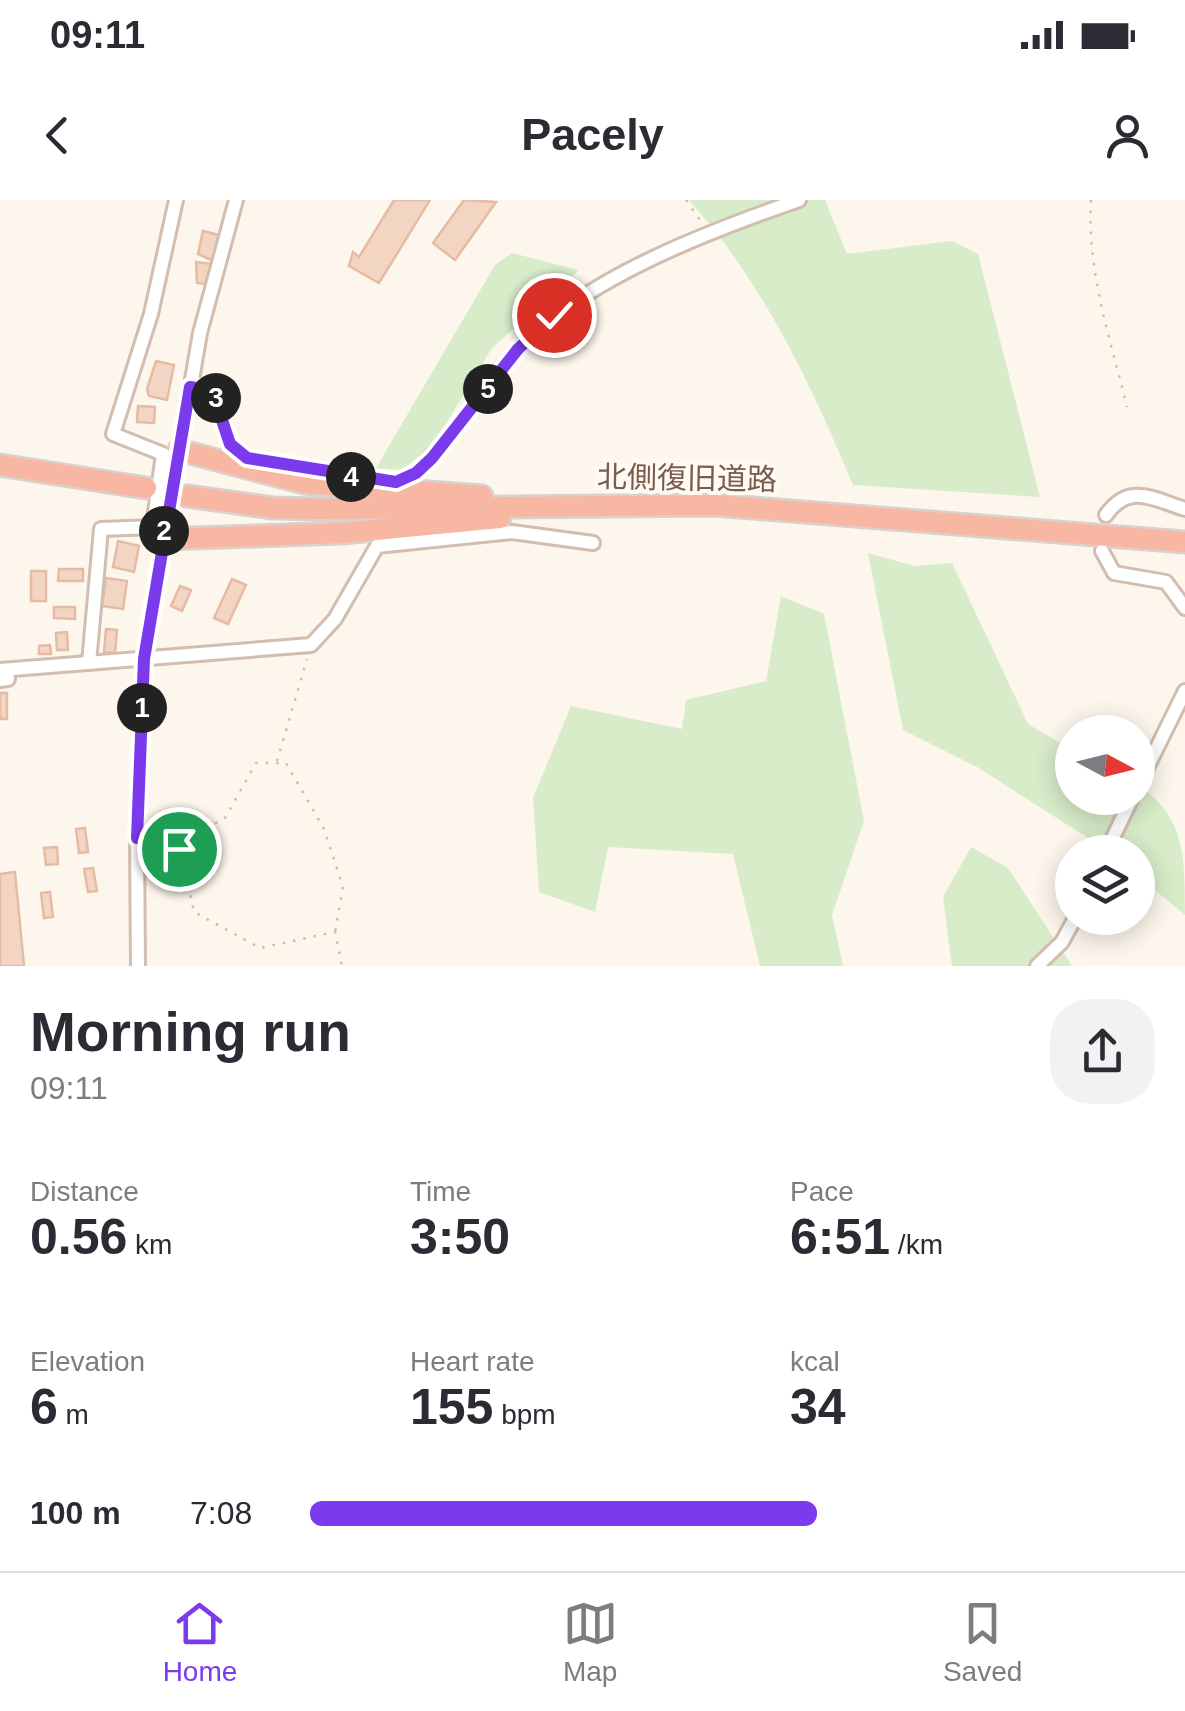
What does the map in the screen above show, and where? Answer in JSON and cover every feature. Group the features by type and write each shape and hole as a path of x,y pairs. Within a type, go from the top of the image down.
{"highway":[{"path":"179,450 304,483 502,497 560,507"},
{"path":"0,465 146,488"},
{"name":"北側復旧道路","path":"188,496 273,508 716,505 1185,542"},
{"path":"163,539 185,542 465,525 560,507"}],"street":[{"path":"90,664 101,529 153,527 163,454 113,434 151,314 176,200"},
{"path":"138,966 137,838 144,659 190,387 236,200"},
{"path":"190,387 212,390 230,444 247,458 396,482 416,473 432,458 518,349 554,315 708,232 799,200"},
{"path":"1106,515 1117,499 1126,495 1185,509"},
{"path":"2,673 311,645 335,619 377,546 512,532 593,543"},
{"path":"1102,551 1114,574 1166,582 1185,608"},
{"path":"1155,752 1185,692"},
{"path":"1038,966 1066,935"}],"path":[{"path":"686,200 708,232"},
{"path":"1091,200 1089,236 1096,293 1127,407"},
{"path":"277,763 311,645"},
{"path":"137,838 178,843 225,818 256,763 286,763 324,828 343,887 335,932 342,966"},
{"path":"178,843 194,912 260,948 335,932"}],"green space":[{"path":"689,200 825,200 847,254 952,241 978,254 1040,497 853,485 819,408 763,300"},
{"path":"512,253 579,270 492,348 433,445 402,470 376,468 495,265"},
{"path":"868,553 914,566 952,563 1028,724 1055,740 1055,815 1155,815 1155,798 1174,824 1179,840 1185,915 1155,890 1155,835 1083,835 977,767 903,730"},
{"path":"781,596 824,614 864,821 832,915 843,966 760,966 733,854 608,847 595,912 539,892 533,798 571,706 682,729 686,700 766,681"},
{"path":"971,847 1008,868 1072,966 952,966 943,897"}],"building":[{"path":"394,200 430,200 379,283 349,266 353,252 359,257"},
{"path":"464,200 496,202 455,260 433,243"},
{"path":"203,231 219,235 213,261 198,254"},
{"path":"196,262 212,264 205,284 197,283"},
{"path":"156,361 174,365 167,400 149,396 147,389"},
{"path":"138,406 155,407 154,423 137,422"},
{"path":"118,541 139,546 134,572 113,567"},
{"path":"59,569 83,569 83,581 58,581"},
{"path":"31,571 46,571 46,601 31,601"},
{"path":"106,578 127,581 123,609 102,606"},
{"path":"232,579 246,585 228,624 214,618"},
{"path":"180,586 191,590 182,611 171,606"},
{"path":"54,607 75,607 75,619 54,618"},
{"path":"106,629 117,630 115,653 104,652"},
{"path":"67,632 68,650 57,650 56,633"},
{"path":"50,645 51,654 39,654 39,646"},
{"path":"0,693 7,693 7,719 0,719"},
{"path":"85,828 88,852 79,853 76,829"},
{"path":"57,847 58,864 46,865 44,848"},
{"path":"93,868 97,891 88,892 84,869"},
{"path":"15,872 24,966 0,966 0,874"},
{"path":"50,892 53,917 44,918 41,893"}],"route":[{"path":"179,849 178,843 137,838 144,659 190,387 212,390 220,408 220,426 230,444 247,458 396,482 416,473 432,458 518,349 554,315"}]}
